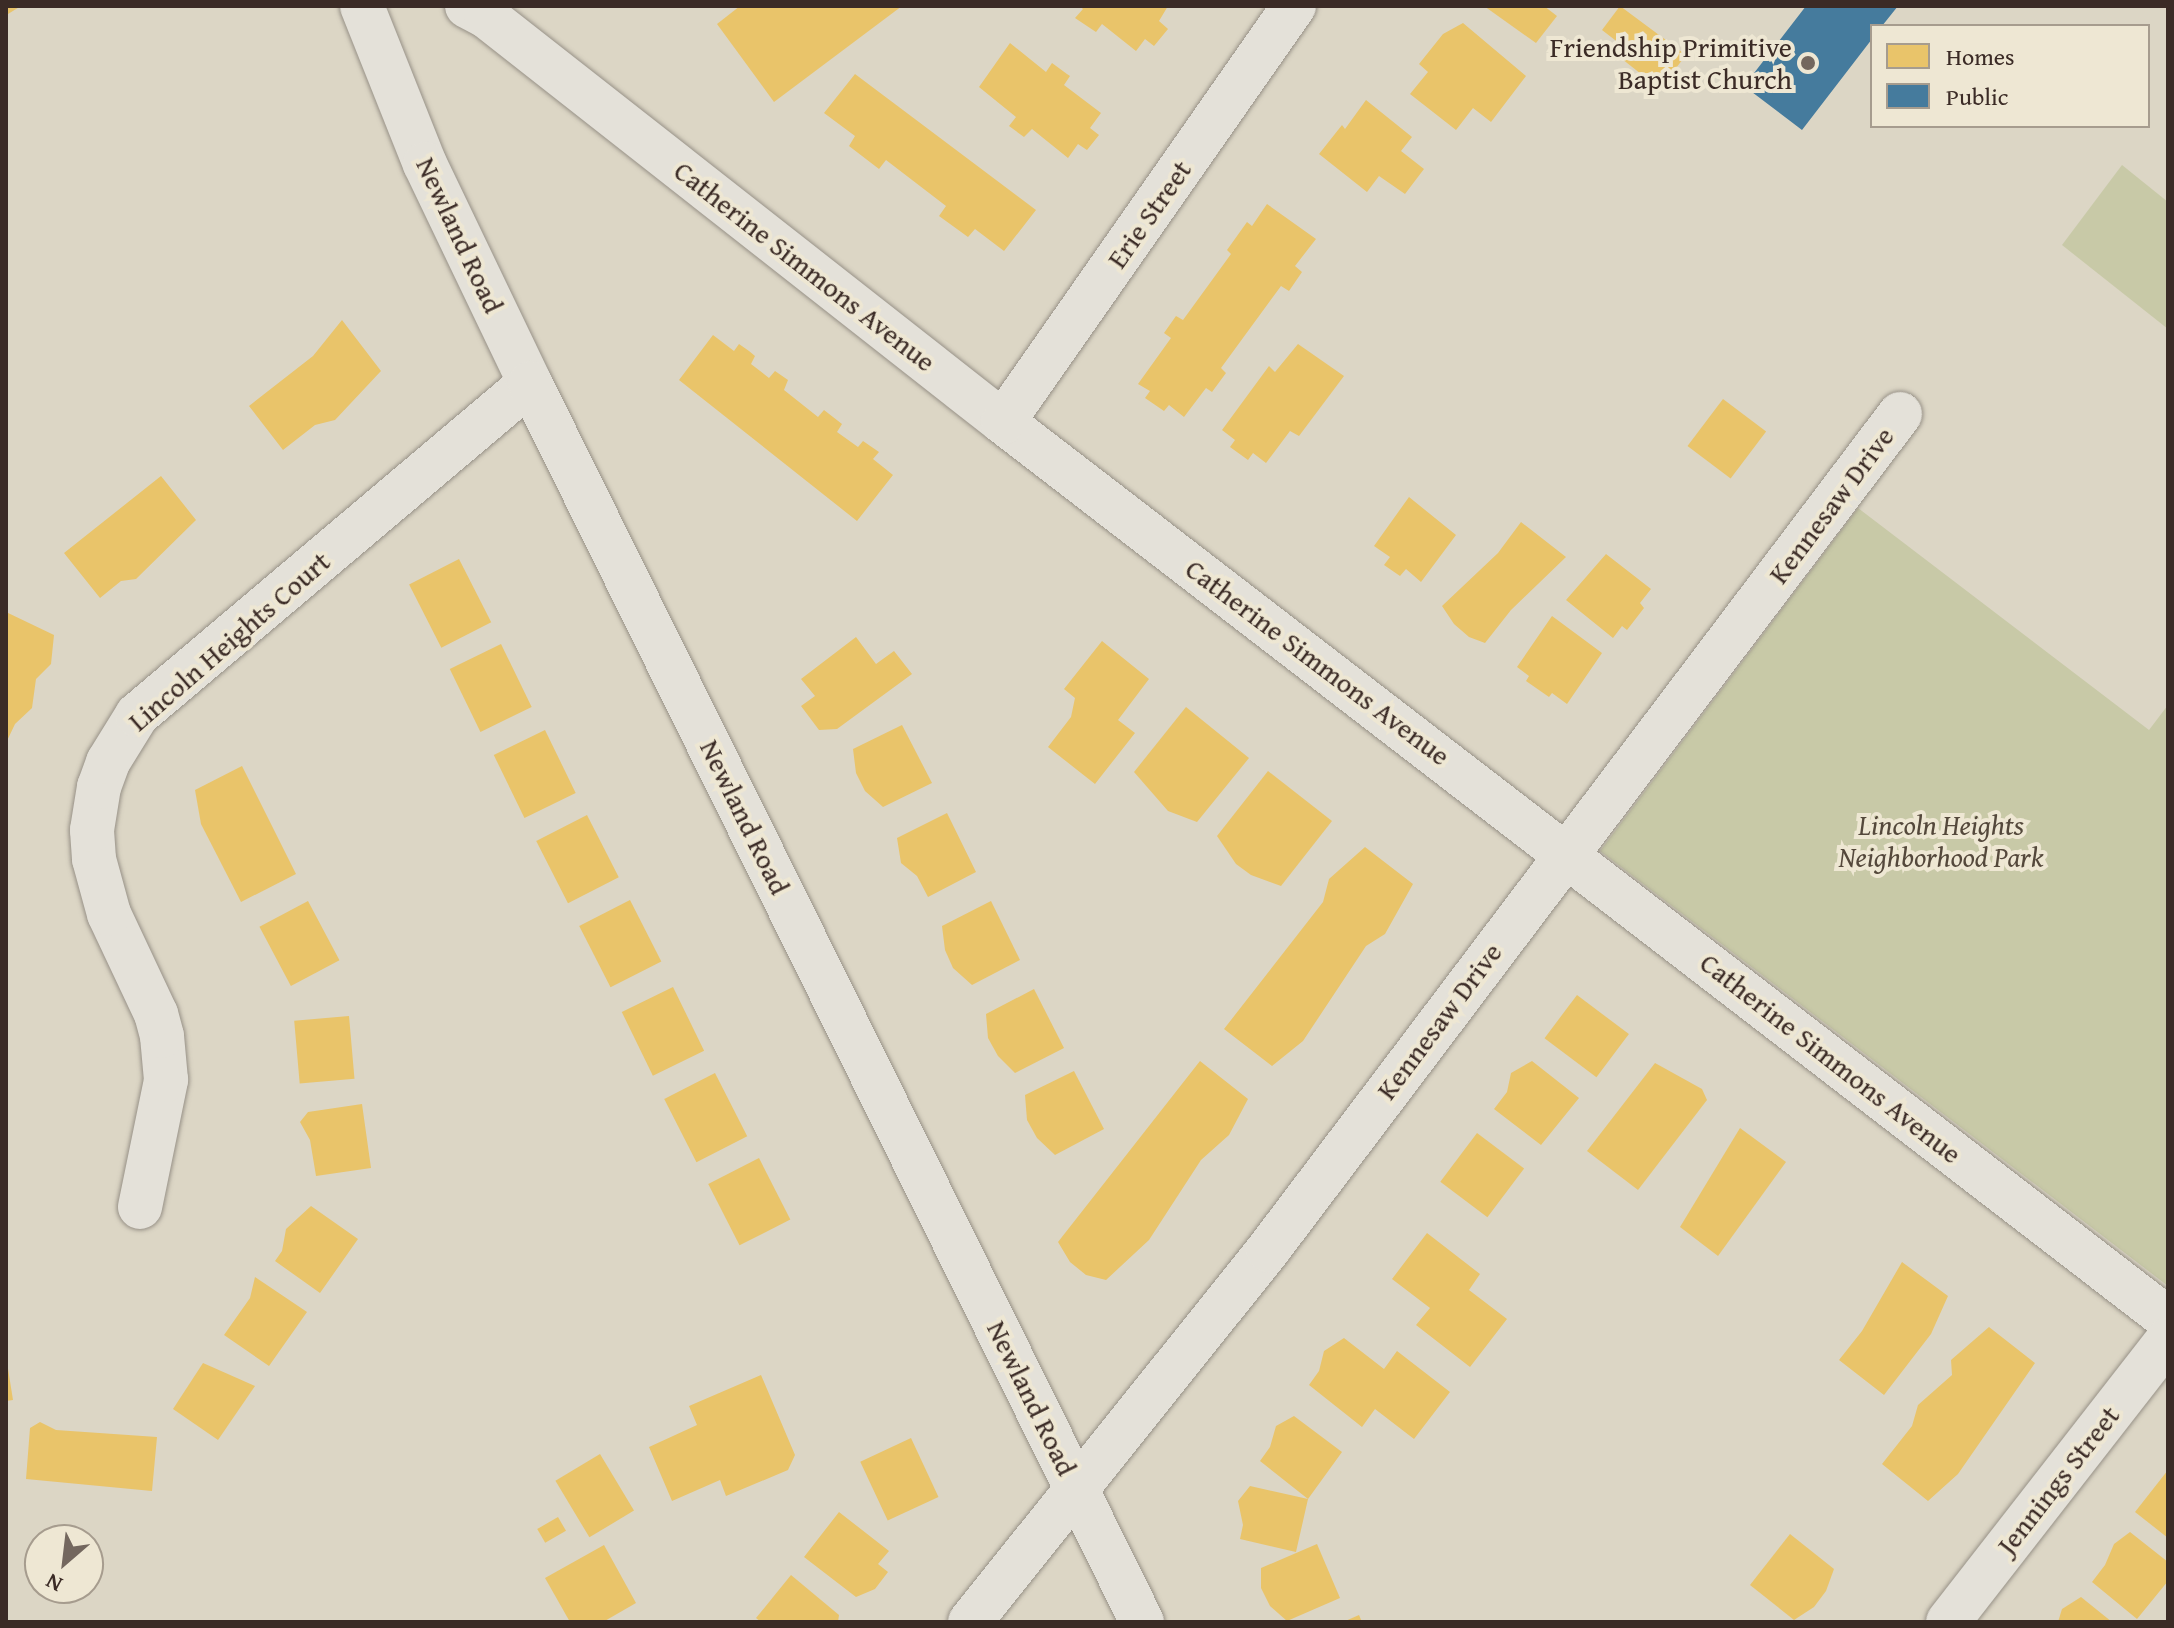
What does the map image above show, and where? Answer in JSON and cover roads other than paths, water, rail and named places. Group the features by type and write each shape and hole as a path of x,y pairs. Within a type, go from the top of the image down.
{"street":[{"name":"Newland Road","path":"362,6 425,164 530,383 1142,1622"},
{"name":"Catherine Simmons Avenue","path":"467,6 499,26 1003,422 1566,852 2168,1319"},
{"name":"Erie Street","path":"1003,422 1294,6"},
{"name":"Lincoln Heights Court","path":"140,1207 166,1080 162,1036 156,1014 109,914 94,859 92,830 99,787 108,762 137,715 530,383"},
{"name":"Kennesaw Drive","path":"970,1622 1268,1250 1900,414"},
{"name":"Jennings Street","path":"1948,1622 2168,1339"}],"place":[{"name":"Friendship Primitive Baptist Church","path":"1808,63"}],"park label":[{"name":"Lincoln Heights Neighborhood Park","path":"1941,841"}]}
